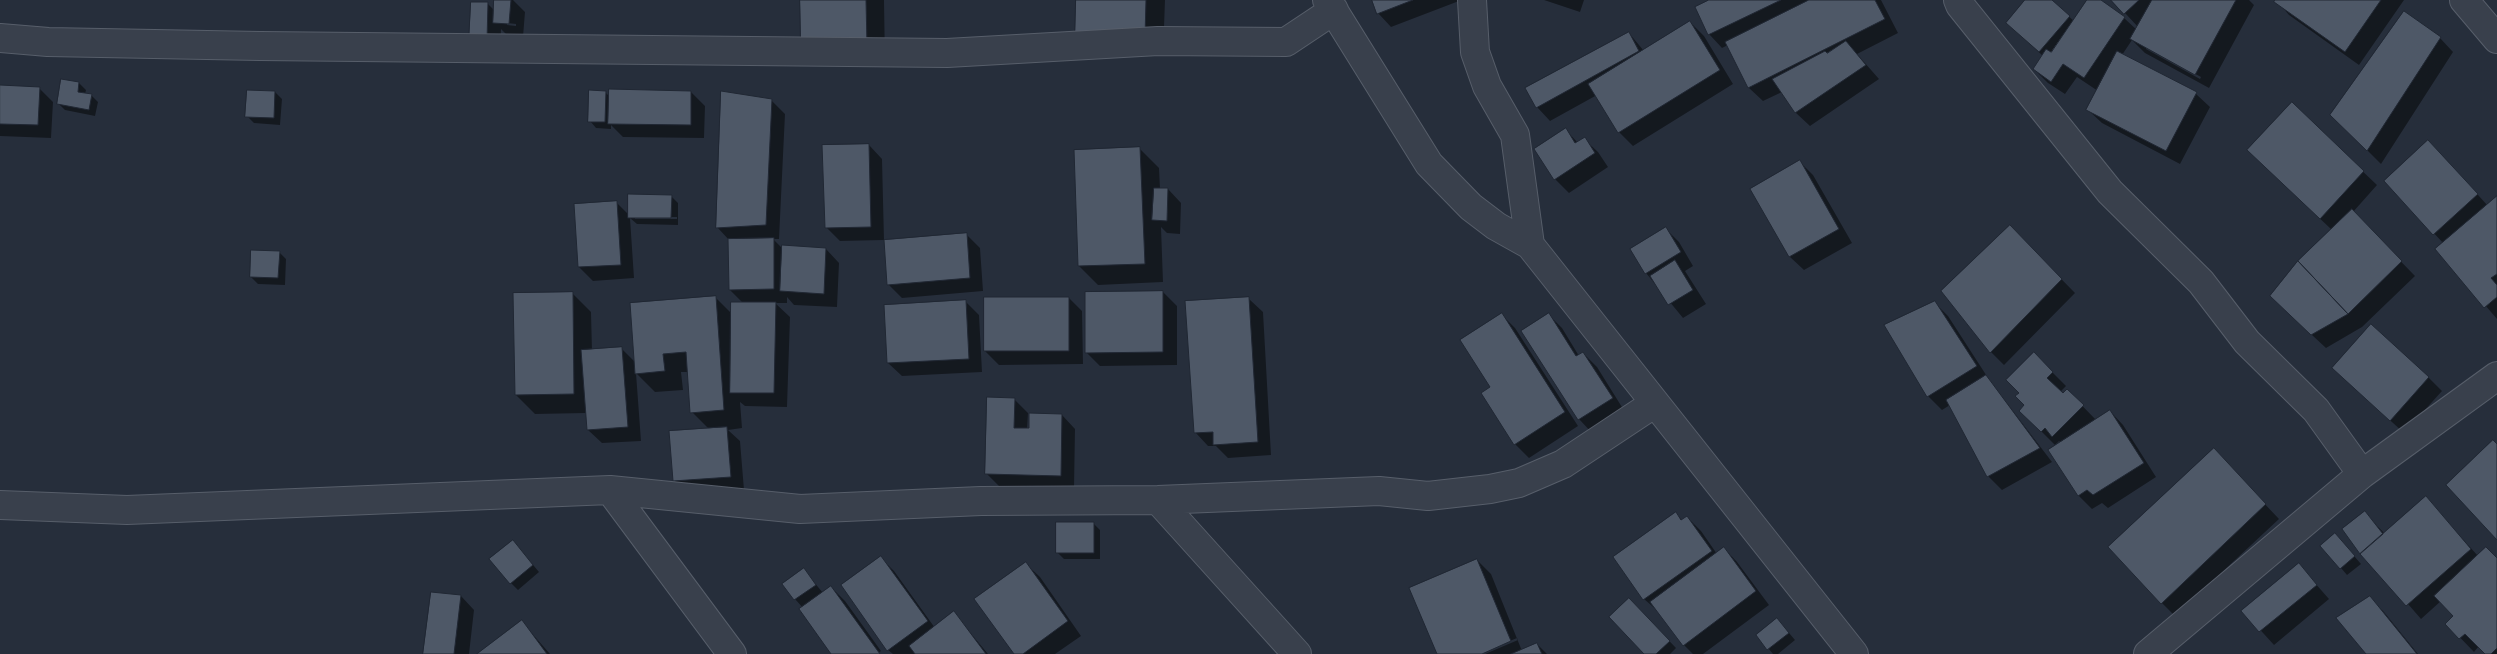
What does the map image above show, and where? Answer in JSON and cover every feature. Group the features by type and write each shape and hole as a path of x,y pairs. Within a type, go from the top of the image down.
{"street":[{"path":"1472,0 1475,52 1487,86 1515,135 1530,245"},
{"path":"1958,0 1960,6 2110,192 2201,282 2247,342 2316,410 2362,474"},
{"path":"2464,0 2497,39"},
{"path":"0,38 48,42 250,46 946,52 1158,41 1286,42 1330,5 1429,164 1471,207 1496,226 1530,245 1854,654"},
{"path":"2148,654 2362,474 2497,376"},
{"path":"0,505 126,510 610,490 800,509 981,501 1158,500 1379,491 1428,496 1490,489 1519,483 1563,464 1655,403"},
{"path":"610,490 732,654"},
{"path":"1158,500 1296,654"}],"building":[{"path":"494,0 511,0 509,24 493,23"},
{"path":"800,0 866,0 867,45 801,47"},
{"path":"1076,0 1146,0 1145,37 1075,35"},
{"path":"1372,0 1413,0 1377,14"},
{"path":"1709,0 1781,0 1708,35 1695,7"},
{"path":"1809,0 1875,0 1885,19 1748,88 1725,42"},
{"path":"2025,0 2052,0 2070,16 2039,52 2006,23"},
{"path":"2087,0 2101,0 2125,17 2084,78 2063,64 2051,82 2033,69 2046,49 2051,52"},
{"path":"2111,0 2139,0 2124,14"},
{"path":"2152,0 2236,0 2195,75 2130,39"},
{"path":"2275,0 2381,0 2345,52 2274,2"},
{"path":"471,2 488,2 487,41 469,40"},
{"path":"2404,11 2441,37 2367,151 2330,115"},
{"path":"1690,21 1720,70 1618,133 1588,84"},
{"path":"1629,32 1639,51 1536,108 1525,88"},
{"path":"1846,41 1866,65 1795,113 1772,79 1825,51 1827,53"},
{"path":"2117,51 2197,92 2166,151 2086,110"},
{"path":"61,79 79,82 78,92 92,94 89,110 57,104"},
{"path":"0,85 40,87 38,125 0,124"},
{"path":"609,89 691,91 691,125 608,124"},
{"path":"247,90 275,91 274,118 245,117"},
{"path":"589,90 606,91 605,122 588,122"},
{"path":"721,91 772,99 766,225 716,228"},
{"path":"2292,102 2364,171 2320,219 2247,150"},
{"path":"1566,128 1575,143 1585,137 1595,153 1554,180 1534,149"},
{"path":"2428,140 2478,194 2433,235 2384,181"},
{"path":"869,144 871,227 825,228 822,145"},
{"path":"1140,147 1145,264 1078,266 1074,150"},
{"path":"1800,160 1839,229 1789,257 1750,189"},
{"path":"1154,188 1168,188 1167,221 1152,220"},
{"path":"628,194 672,195 671,218 628,218"},
{"path":"2497,196 2497,274 2491,278 2497,285 2497,297 2484,308 2435,249"},
{"path":"617,201 621,265 578,267 574,204"},
{"path":"2352,209 2402,261 2348,314 2298,261"},
{"path":"2010,225 2062,279 1990,353 1941,291"},
{"path":"1666,227 1681,252 1645,274 1630,249"},
{"path":"967,233 970,278 887,285 884,240"},
{"path":"774,238 774,289 729,290 728,239"},
{"path":"782,245 826,248 824,294 780,291"},
{"path":"251,250 280,251 278,278 250,277"},
{"path":"1675,260 1693,290 1668,305 1650,276"},
{"path":"2298,261 2348,314 2311,335 2270,296"},
{"path":"1163,291 1163,352 1085,353 1085,292"},
{"path":"573,292 574,394 515,395 513,293"},
{"path":"716,296 724,410 690,413 686,352 663,354 665,371 635,374 630,303"},
{"path":"984,297 1069,297 1069,351 984,351"},
{"path":"1249,297 1258,442 1213,445 1213,432 1194,433 1185,301"},
{"path":"966,300 969,359 887,363 884,305"},
{"path":"1935,301 1977,366 1927,397 1884,325"},
{"path":"731,302 776,302 774,393 730,393"},
{"path":"1502,313 1565,412 1514,445 1481,393 1490,387 1460,340"},
{"path":"1549,313 1576,356 1583,352 1613,398 1578,420 1521,331"},
{"path":"2371,324 2429,377 2390,421 2332,368"},
{"path":"622,347 628,427 587,430 581,350"},
{"path":"2034,352 2053,372 2047,378 2063,393 2067,389 2084,405 2052,437 2045,428 2041,432 2019,411 2024,405 2015,396 2019,393 2006,380"},
{"path":"1986,375 2040,448 1987,477 1946,400"},
{"path":"987,397 1015,398 1014,428 1029,428 1029,413 1062,414 1061,476 985,474"},
{"path":"2110,410 2144,463 2093,495 2087,490 2078,496 2048,450"},
{"path":"727,427 731,477 673,481 669,431"},
{"path":"2493,440 2497,444 2497,540 2446,485"},
{"path":"2214,448 2266,504 2161,604 2108,547"},
{"path":"2426,496 2471,549 2406,606 2360,554"},
{"path":"2365,511 2383,534 2360,554 2342,529"},
{"path":"1676,512 1681,520 1687,516 1712,551 1643,600 1613,557"},
{"path":"1056,522 1094,522 1094,553 1056,553"},
{"path":"2335,533 2355,556 2340,569 2320,546"},
{"path":"513,540 533,565 510,584 489,559"},
{"path":"1724,547 1756,591 1683,646 1650,602"},
{"path":"2486,547 2497,558 2497,648 2491,654 2485,654 2465,634 2459,639 2445,624 2453,616 2434,596"},
{"path":"881,556 928,621 887,651 841,585"},
{"path":"1477,559 1511,641 1482,654 1437,654 1409,588"},
{"path":"1026,562 1068,621 1023,654 1014,654 974,599"},
{"path":"2299,563 2317,585 2259,632 2241,611"},
{"path":"804,568 816,585 794,600 782,584"},
{"path":"831,586 880,654 831,654 799,609"},
{"path":"431,592 461,595 454,654 423,654"},
{"path":"2370,596 2417,654 2366,654 2336,618"},
{"path":"1629,598 1670,641 1656,654 1644,654 1609,617"},
{"path":"954,611 986,654 915,654 909,646"},
{"path":"1777,618 1789,633 1767,650 1756,635"},
{"path":"522,620 547,654 477,654"},
{"path":"1537,643 1542,654 1511,654"}]}
